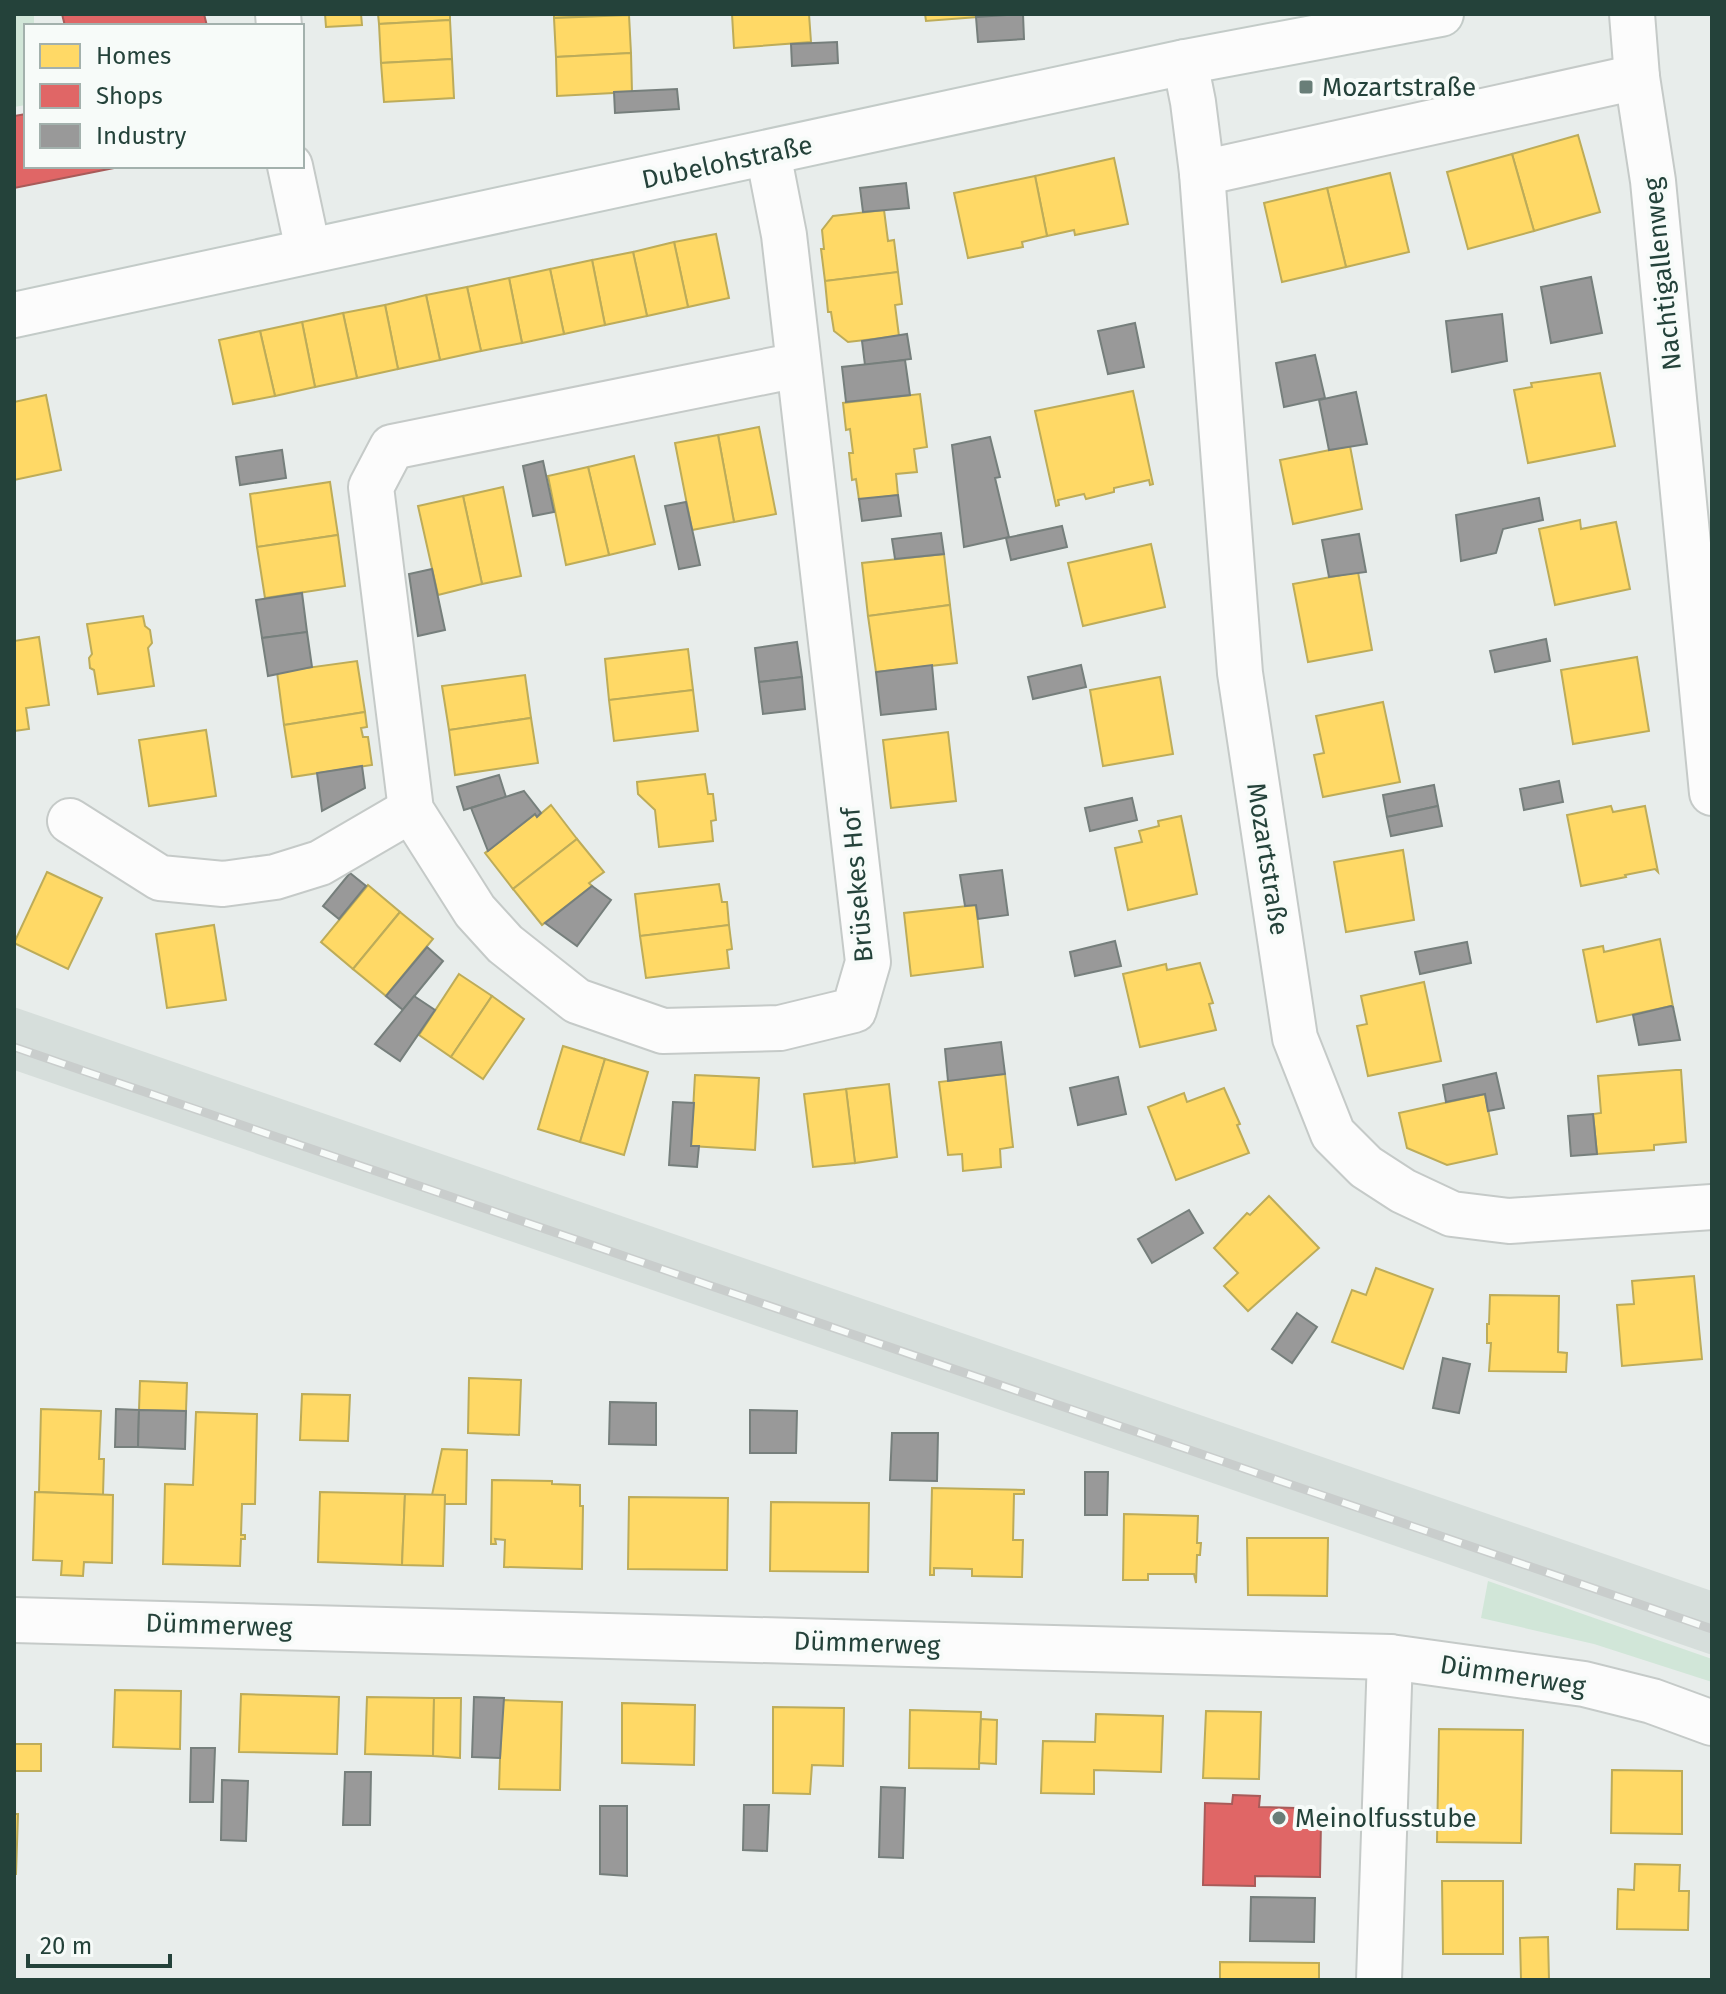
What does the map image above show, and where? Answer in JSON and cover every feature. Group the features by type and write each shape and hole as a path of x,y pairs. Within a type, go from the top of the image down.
{"street":[{"name":"Dubelohstraße","path":"14,315 1185,62 1316,25 1441,14"},
{"name":"Nachtigallenweg","path":"1632,14 1637,77 1700,534 1712,793"},
{"name":"Mozartstraße","path":"1185,62 1202,173 1240,673 1295,1038 1333,1134 1366,1167 1403,1191 1452,1214 1509,1221 1712,1207"},
{"path":"1202,173 1637,77"},
{"name":"Brüsekes Hof","path":"768,153 784,235 868,962 854,1010 780,1028 663,1031 577,1001 505,944 475,911 411,810 371,487 392,447 798,365"},
{"path":"290,168 308,250"},
{"path":"70,821 160,878 223,884 275,877 320,863 411,810"},
{"name":"Dümmerweg","path":"14,1620 1390,1657 1584,1684 1652,1701 1712,1723"},
{"path":"1379,1980 1390,1657"}],"shaded area":[{"path":"14,1007 1712,1591 1712,1655 14,1070"}],"green space":[{"path":"14,14 34,14 34,24 24,24 24,105 14,107"},
{"path":"1488,1581 1712,1659 1712,1682 1594,1644 1481,1618"}],"building: Homes":[{"path":"325,14 361,14 362,25 326,27"},
{"path":"378,14 450,14 450,20 379,24"},
{"path":"554,14 629,14 629,15 554,18"},
{"path":"732,14 809,14 811,42 734,48"},
{"path":"925,14 1004,14 1004,15 926,21"},
{"path":"629,15 631,53 556,57 554,18"},
{"path":"450,20 452,59 381,63 379,24"},
{"path":"631,53 632,92 557,96 556,57"},
{"path":"452,59 454,98 384,102 381,63"},
{"path":"1578,135 1600,212 1534,231 1512,154"},
{"path":"1512,154 1534,231 1468,249 1447,172"},
{"path":"1114,158 1128,224 1075,235 1074,230 1047,236 1035,176"},
{"path":"1390,173 1409,252 1346,267 1327,188"},
{"path":"1035,176 1047,236 1022,242 1023,247 968,258 954,193"},
{"path":"1327,188 1346,267 1282,282 1264,203"},
{"path":"884,210 888,241 894,240 898,272 825,281 822,230 833,216"},
{"path":"716,234 729,298 688,307 674,242"},
{"path":"674,242 688,307 647,316 633,252"},
{"path":"633,252 647,316 605,325 592,260"},
{"path":"592,260 605,325 564,334 550,269"},
{"path":"550,269 564,334 522,343 509,278"},
{"path":"898,272 902,304 895,305 899,336 848,342 834,331 831,312 828,312 825,281"},
{"path":"509,278 522,343 481,351 467,287"},
{"path":"467,287 481,351 440,360 426,295"},
{"path":"426,295 440,360 398,369 385,305"},
{"path":"385,305 398,369 357,378 343,313"},
{"path":"343,313 357,378 315,387 302,322"},
{"path":"302,322 315,387 275,396 260,331"},
{"path":"260,331 275,396 233,404 219,340"},
{"path":"1600,373 1615,446 1528,463 1514,390 1532,387 1531,383"},
{"path":"1133,391 1153,484 1150,485 1149,480 1114,488 1114,492 1086,499 1084,494 1058,500 1059,505 1056,506 1035,411"},
{"path":"920,394 927,447 914,449 917,472 896,474 898,495 859,500 856,479 852,480 849,453 853,453 843,403"},
{"path":"46,395 61,470 14,480 14,402"},
{"path":"759,427 776,514 734,522 718,435"},
{"path":"718,435 734,522 692,530 675,443"},
{"path":"1350,446 1362,509 1293,524 1280,460"},
{"path":"634,456 655,544 609,555 588,467"},
{"path":"588,467 609,555 566,565 548,476"},
{"path":"330,482 338,535 257,547 250,494"},
{"path":"503,487 521,576 482,584 463,496"},
{"path":"463,496 482,584 438,595 418,506"},
{"path":"1580,520 1581,529 1616,522 1630,589 1555,605 1539,529"},
{"path":"338,535 345,586 265,598 257,547"},
{"path":"1151,544 1165,607 1083,626 1068,563"},
{"path":"944,554 950,605 868,616 862,563"},
{"path":"1358,572 1372,650 1308,662 1293,584"},
{"path":"950,605 957,663 876,672 868,616"},
{"path":"143,616 145,626 150,630 152,643 148,648 154,686 98,694 94,670 90,668 89,658 92,654 87,624"},
{"path":"39,637 49,705 26,708 29,729 14,731 14,641"},
{"path":"688,649 693,690 609,700 605,659"},
{"path":"1637,657 1649,731 1573,744 1561,670"},
{"path":"357,661 365,712 284,725 277,672"},
{"path":"525,675 531,718 449,730 442,686"},
{"path":"1160,677 1173,754 1103,766 1090,690"},
{"path":"693,690 698,731 614,741 609,700"},
{"path":"1383,702 1400,782 1323,797 1314,755 1324,753 1316,716"},
{"path":"365,712 367,727 361,728 363,737 368,737 372,765 292,777 284,725"},
{"path":"531,718 538,763 455,775 449,730"},
{"path":"206,730 216,796 149,806 139,740"},
{"path":"948,732 956,801 891,808 883,740"},
{"path":"705,774 708,794 713,794 716,820 711,821 713,841 659,847 655,810 638,794 637,782"},
{"path":"551,805 577,839 513,889 485,853"},
{"path":"1611,806 1613,812 1645,806 1658,872 1655,869 1581,886 1567,815"},
{"path":"1181,816 1197,894 1128,910 1115,848 1142,842 1139,831 1159,826 1158,821"},
{"path":"577,839 604,872 589,883 592,886 542,925 513,889"},
{"path":"1403,850 1414,920 1346,932 1334,862"},
{"path":"47,872 102,898 68,969 14,943"},
{"path":"719,884 722,902 727,902 729,925 640,936 635,894"},
{"path":"368,885 400,912 353,969 321,942"},
{"path":"976,905 983,967 911,976 904,913"},
{"path":"400,912 433,939 386,996 353,969"},
{"path":"214,925 226,1000 167,1008 156,934"},
{"path":"729,925 732,949 727,950 729,968 646,978 640,936"},
{"path":"1660,939 1673,1007 1597,1022 1583,950 1603,946 1604,952"},
{"path":"1200,963 1213,1003 1209,1004 1216,1030 1140,1047 1123,974 1166,964 1167,970"},
{"path":"459,974 492,996 451,1057 419,1035"},
{"path":"1424,982 1441,1061 1368,1076 1357,1026 1367,1024 1361,996"},
{"path":"492,996 524,1019 483,1079 451,1057"},
{"path":"563,1046 605,1059 580,1142 538,1129"},
{"path":"605,1059 648,1072 624,1155 580,1142"},
{"path":"1681,1070 1686,1142 1654,1145 1654,1150 1597,1154 1593,1114 1601,1113 1598,1076"},
{"path":"1005,1074 1013,1147 1000,1149 1001,1167 963,1171 962,1154 948,1155 939,1082"},
{"path":"695,1075 759,1078 755,1150 691,1146"},
{"path":"889,1084 897,1157 855,1163 846,1089"},
{"path":"1224,1088 1249,1153 1176,1180 1148,1107 1184,1093 1187,1102"},
{"path":"846,1089 855,1163 813,1167 804,1094"},
{"path":"1485,1094 1497,1154 1447,1165 1407,1148 1399,1113"},
{"path":"1269,1196 1319,1248 1248,1311 1224,1286 1238,1273 1214,1248 1247,1213 1250,1215"},
{"path":"1376,1268 1433,1289 1403,1369 1332,1342 1352,1290 1366,1295"},
{"path":"1694,1276 1702,1359 1622,1366 1617,1305 1634,1304 1632,1281"},
{"path":"1490,1295 1559,1296 1558,1352 1567,1353 1566,1372 1489,1371 1491,1343 1487,1343 1487,1324"},
{"path":"469,1378 521,1380 519,1435 468,1433"},
{"path":"140,1381 187,1383 186,1411 139,1410"},
{"path":"302,1394 350,1395 348,1441 300,1440"},
{"path":"41,1409 101,1411 99,1459 104,1459 103,1495 39,1492"},
{"path":"196,1412 257,1414 255,1504 242,1504 241,1535 245,1535 245,1539 241,1539 240,1566 163,1564 165,1484 193,1485"},
{"path":"442,1449 467,1450 466,1504 445,1504 445,1495 432,1495"},
{"path":"492,1480 552,1481 552,1484 580,1485 580,1506 583,1506 582,1569 504,1567 505,1540 495,1539 496,1544 491,1544"},
{"path":"932,1488 1024,1490 1024,1494 1014,1494 1013,1540 1023,1540 1022,1577 972,1576 972,1569 934,1568 934,1575 930,1575"},
{"path":"35,1492 113,1495 112,1563 84,1562 83,1576 61,1575 62,1561 33,1560"},
{"path":"320,1492 405,1494 402,1565 318,1562"},
{"path":"405,1494 445,1495 443,1566 402,1565"},
{"path":"629,1497 728,1498 727,1570 628,1569"},
{"path":"771,1502 869,1503 868,1572 770,1571"},
{"path":"1124,1514 1198,1516 1197,1543 1201,1543 1200,1555 1197,1555 1196,1583 1194,1574 1148,1574 1148,1580 1123,1580"},
{"path":"1247,1538 1328,1538 1327,1596 1248,1595"},
{"path":"115,1690 181,1691 180,1749 113,1747"},
{"path":"241,1694 339,1697 337,1754 239,1752"},
{"path":"367,1697 434,1698 433,1756 365,1754"},
{"path":"434,1698 461,1698 460,1758 433,1756"},
{"path":"502,1700 562,1702 560,1790 499,1789"},
{"path":"622,1703 695,1705 694,1765 622,1763"},
{"path":"773,1707 844,1708 843,1766 812,1765 810,1794 773,1793"},
{"path":"910,1710 981,1712 979,1769 909,1768"},
{"path":"1206,1711 1261,1712 1259,1779 1203,1778"},
{"path":"1096,1714 1163,1716 1161,1772 1094,1770 1094,1794 1041,1793 1043,1741 1095,1742"},
{"path":"981,1719 997,1720 996,1764 979,1763"},
{"path":"1439,1729 1523,1730 1521,1843 1437,1842"},
{"path":"14,1744 41,1744 41,1771 14,1771"},
{"path":"1612,1770 1682,1771 1682,1834 1611,1833"},
{"path":"14,1814 18,1814 16,1874 14,1874"},
{"path":"1635,1864 1680,1865 1679,1891 1689,1891 1688,1930 1617,1929 1618,1889 1634,1890"},
{"path":"1442,1881 1503,1881 1503,1954 1443,1954"},
{"path":"1548,1937 1549,1980 1521,1980 1520,1938"},
{"path":"1220,1962 1319,1963 1319,1980 1220,1980"}],"building: Shops":[{"path":"62,14 204,14 206,24 64,24"},
{"path":"24,114 24,168 114,168 14,188 14,116"},
{"path":"1233,1795 1260,1796 1259,1807 1295,1808 1295,1820 1321,1821 1320,1877 1255,1876 1255,1886 1203,1885 1205,1803 1232,1804"}],"building: Industry":[{"path":"1023,14 1024,39 978,42 976,17"},
{"path":"837,42 838,63 792,66 791,44"},
{"path":"677,89 679,109 615,113 614,92"},
{"path":"906,183 909,208 863,212 860,188"},
{"path":"1591,277 1602,333 1551,343 1541,287"},
{"path":"1502,314 1507,361 1452,372 1446,321"},
{"path":"1135,323 1144,367 1108,374 1098,331"},
{"path":"907,334 911,359 865,365 862,341"},
{"path":"1315,355 1325,398 1284,407 1276,363"},
{"path":"905,360 910,395 846,402 842,367"},
{"path":"1356,392 1367,444 1329,450 1319,400"},
{"path":"990,437 1000,477 995,478 1009,537 964,547 952,445"},
{"path":"282,450 286,478 240,485 236,457"},
{"path":"543,461 554,512 533,516 523,466"},
{"path":"898,495 901,516 862,521 859,499"},
{"path":"1539,498 1543,520 1503,529 1496,553 1461,561 1456,515"},
{"path":"686,502 700,565 679,569 665,506"},
{"path":"1062,526 1067,547 1011,560 1006,538"},
{"path":"941,533 944,554 895,559 892,539"},
{"path":"1359,534 1366,572 1329,577 1322,540"},
{"path":"432,569 445,630 418,636 409,574"},
{"path":"302,593 307,632 262,638 256,600"},
{"path":"307,632 312,667 268,676 262,638"},
{"path":"1546,639 1550,661 1495,672 1490,651"},
{"path":"797,642 802,677 759,682 755,648"},
{"path":"932,665 936,709 881,715 876,672"},
{"path":"1081,665 1086,687 1033,699 1028,677"},
{"path":"802,677 805,709 763,714 759,682"},
{"path":"362,766 365,788 322,811 317,773"},
{"path":"499,775 506,797 464,810 457,787"},
{"path":"1559,781 1563,802 1524,810 1520,789"},
{"path":"1434,785 1438,806 1387,817 1383,795"},
{"path":"524,791 541,813 537,817 535,814 488,851 471,808"},
{"path":"1132,798 1137,820 1090,831 1085,808"},
{"path":"1438,806 1442,826 1391,836 1387,817"},
{"path":"1002,870 1008,915 978,919 976,905 965,906 960,875"},
{"path":"350,873 366,886 339,919 323,906"},
{"path":"592,886 611,900 577,946 545,923"},
{"path":"1115,941 1121,966 1075,976 1070,952"},
{"path":"1467,942 1471,963 1420,974 1415,952"},
{"path":"427,947 443,961 403,1010 386,996"},
{"path":"414,996 435,1010 400,1061 375,1044"},
{"path":"1671,1006 1680,1040 1639,1045 1633,1015"},
{"path":"1001,1042 1005,1074 948,1081 945,1049"},
{"path":"1496,1073 1504,1108 1488,1111 1485,1094 1446,1102 1443,1085"},
{"path":"1118,1077 1126,1114 1078,1125 1070,1088"},
{"path":"673,1102 694,1103 691,1146 699,1146 697,1167 669,1165"},
{"path":"1593,1114 1597,1154 1571,1156 1568,1116"},
{"path":"1189,1210 1203,1233 1152,1263 1138,1239"},
{"path":"1297,1313 1317,1327 1292,1363 1272,1349"},
{"path":"1443,1358 1470,1364 1459,1413 1433,1408"},
{"path":"610,1402 656,1403 656,1445 609,1444"},
{"path":"116,1409 139,1410 138,1447 115,1447"},
{"path":"139,1410 186,1411 185,1449 138,1447"},
{"path":"750,1410 797,1411 796,1453 750,1453"},
{"path":"892,1433 938,1433 937,1481 890,1480"},
{"path":"1085,1472 1108,1472 1107,1515 1085,1515"},
{"path":"474,1697 504,1698 500,1758 472,1757"},
{"path":"191,1748 215,1748 213,1802 190,1802"},
{"path":"345,1772 371,1772 370,1825 343,1825"},
{"path":"222,1780 248,1781 246,1841 221,1840"},
{"path":"881,1787 905,1788 903,1858 879,1857"},
{"path":"744,1805 769,1805 767,1851 743,1850"},
{"path":"600,1806 627,1806 627,1876 600,1874"},
{"path":"1251,1897 1315,1898 1314,1942 1250,1941"}],"railway":[{"path":"14,1047 1712,1629"}],"place":[{"name":"Mozartstraße","path":"1306,87"},
{"name":"Meinolfusstube","path":"1279,1818"}]}
